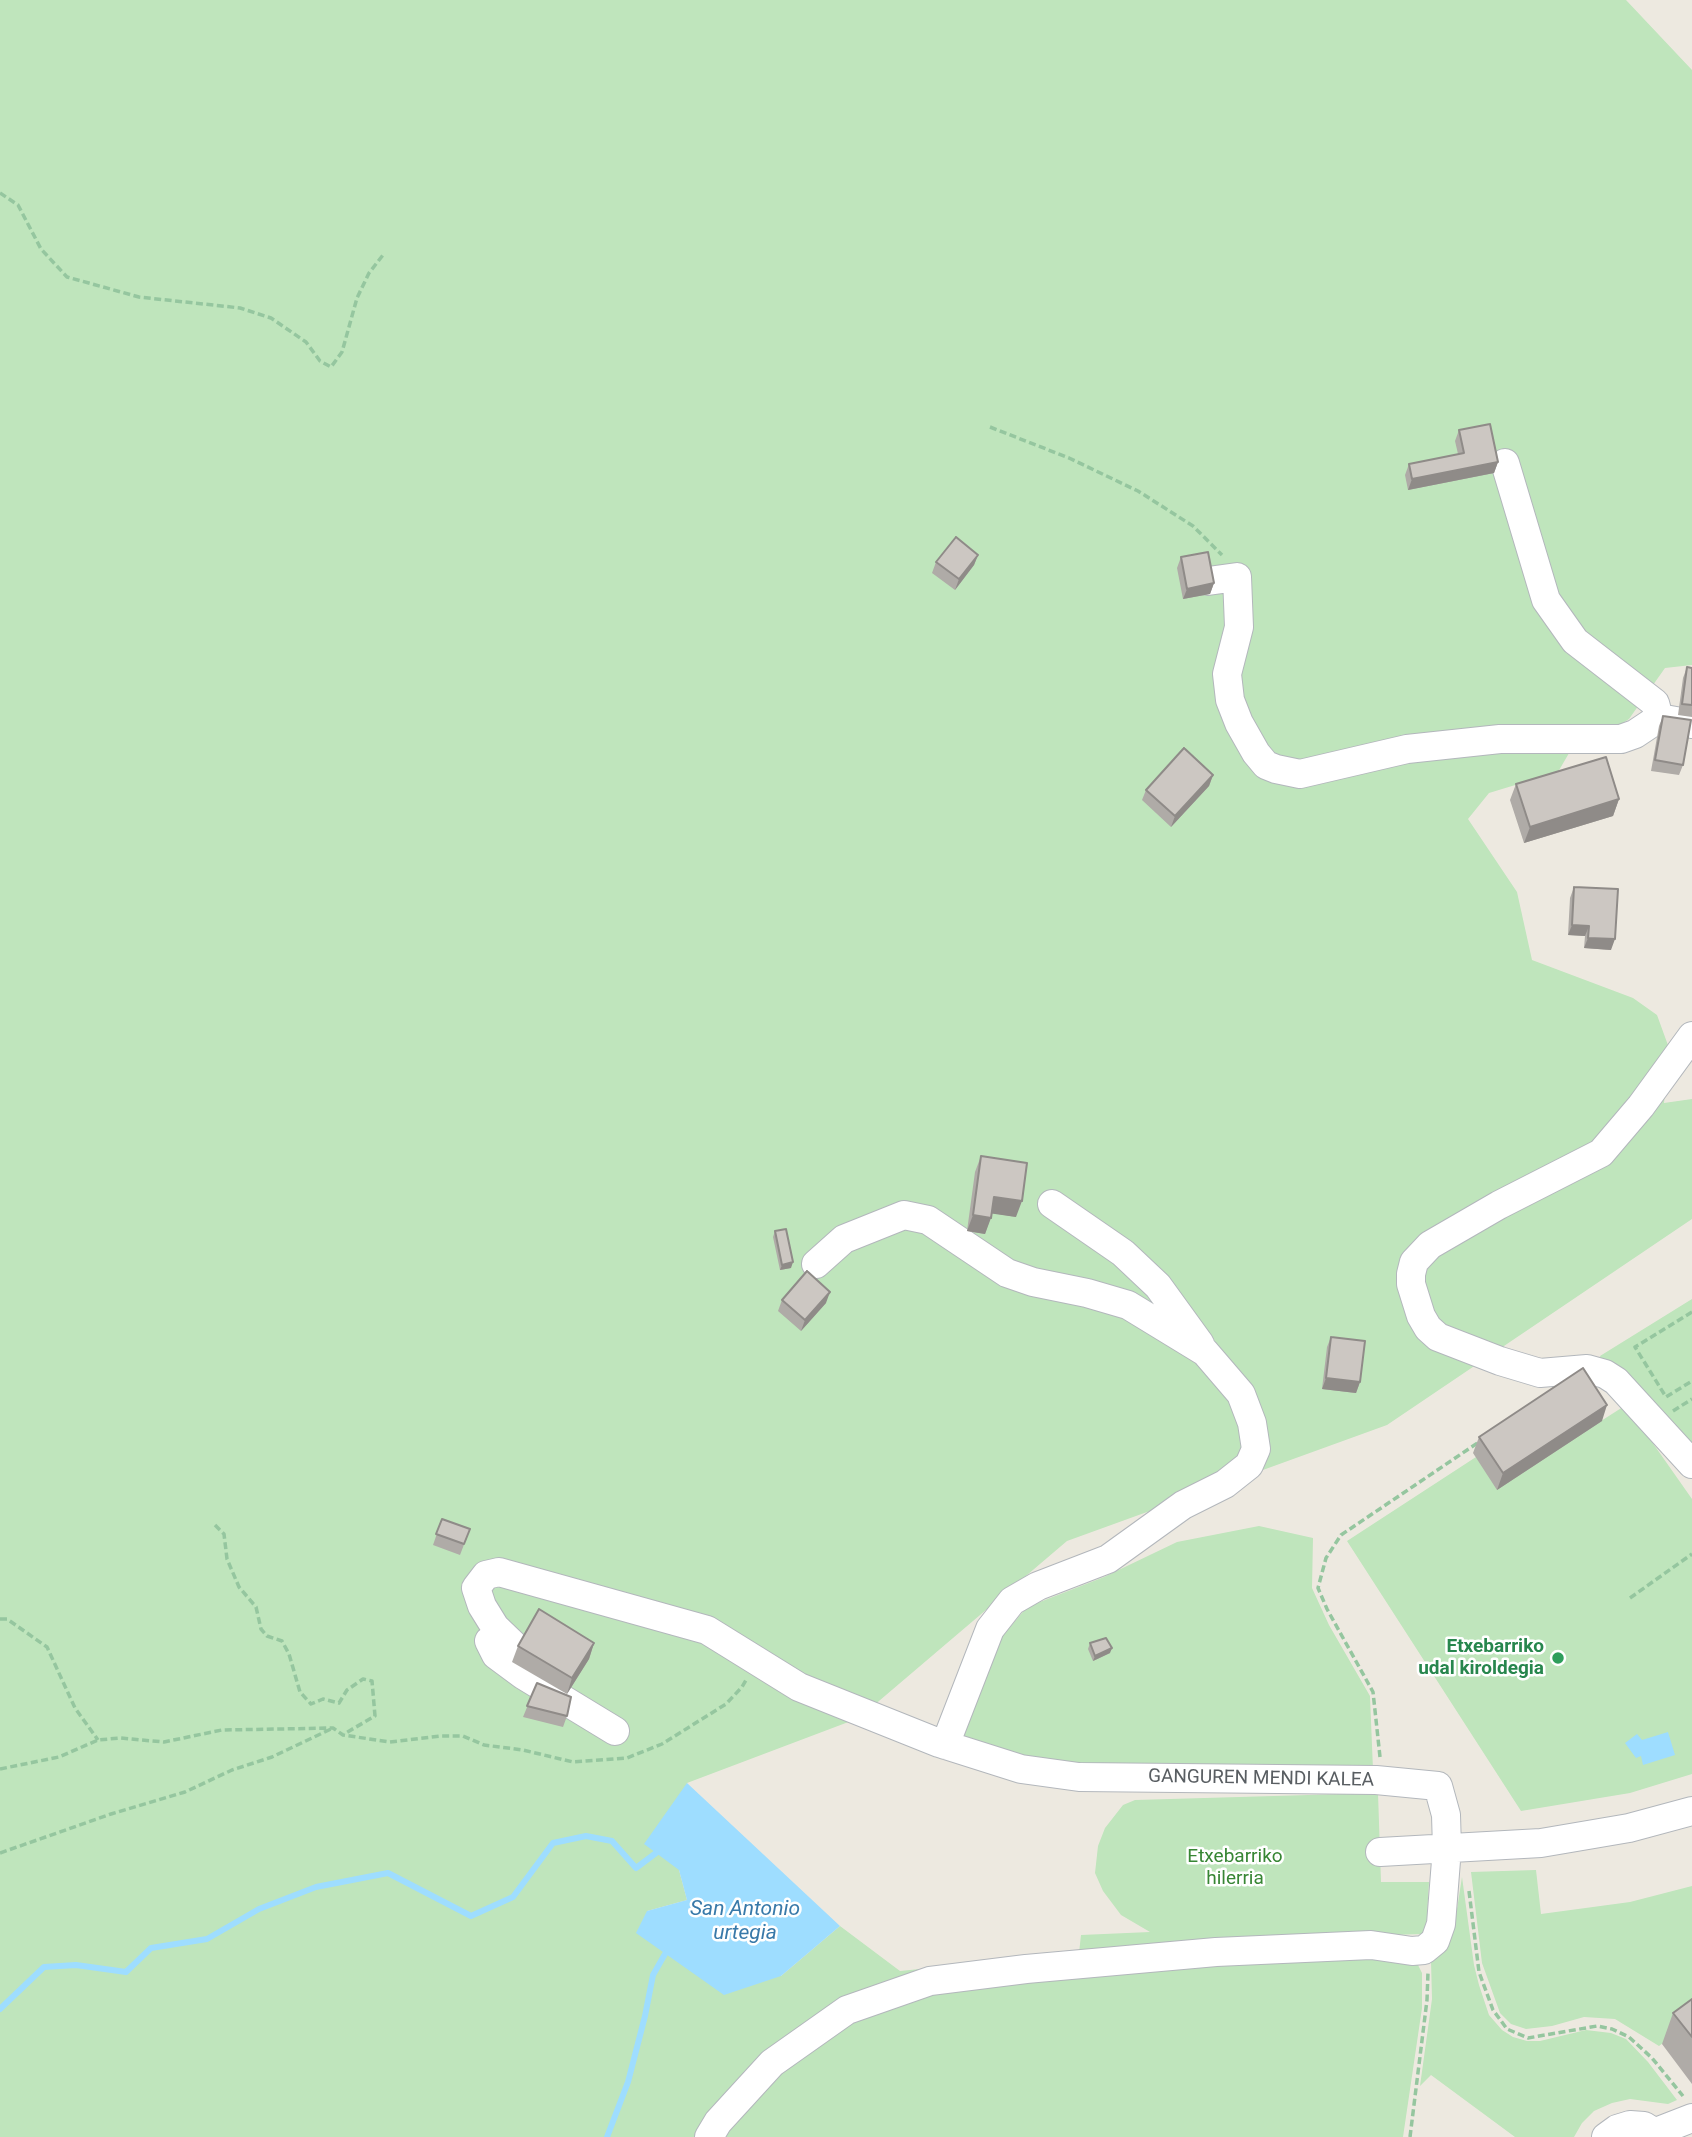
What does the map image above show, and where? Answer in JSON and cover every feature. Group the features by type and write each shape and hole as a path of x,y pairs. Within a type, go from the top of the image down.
{"street":[{"path":"1506,463 1546,600 1576,641 1655,703 1659,718"},
{"path":"1208,581 1237,577 1239,627 1227,674 1230,700 1256,753 1266,765 1276,769 1300,774 1407,750 1500,739 1621,739 1642,730 1659,718 1692,724"},
{"path":"1692,1036 1641,1106 1601,1153 1499,1205 1430,1245 1414,1262 1411,1274 1411,1284 1421,1316 1437,1337 1539,1373 1587,1369 1605,1374 1616,1381 1692,1464"},
{"path":"944,1745 990,1629 1012,1601 1038,1586 1108,1559 1182,1505 1225,1484 1249,1465 1256,1449 1252,1423 1241,1394 1205,1352 1158,1286 1123,1254 1052,1204"},
{"path":"816,1264 844,1240 904,1215 928,1220 1007,1273 1128,1305 1205,1352"},
{"name":"GANGUREN MENDI KALEA","path":"476,1588 486,1575 499,1572 706,1630 799,1687 944,1745 1021,1769 1079,1777 1376,1780 1438,1786 1446,1815 1447,1848"},
{"path":"476,1588 482,1606 495,1627 519,1650"},
{"path":"476,1588 480,1624 496,1655 523,1675 615,1731"},
{"path":"1380,1852 1525,1844 1580,1838 1692,1811"},
{"path":"709,2137 718,2122 772,2063 847,2010 930,1981 1026,1969 1216,1952 1371,1944 1412,1951 1424,1950 1435,1941 1441,1924 1447,1848"},
{"path":"1606,2137 1617,2129 1630,2125 1644,2126 1667,2135 1689,2114"}],"path":[{"path":"0,193 18,205 41,249 67,277 139,297 240,308 271,318 306,341 320,361 331,367 342,352 363,285 383,255"},
{"path":"990,427 1069,458 1138,491 1193,526 1218,548 1237,577"},
{"path":"1692,1312 1635,1347 1666,1397 1692,1381"},
{"path":"1376,1780 1381,1753 1373,1692 1326,1609 1318,1588 1326,1558 1341,1535 1486,1437"},
{"path":"215,1525 224,1534 227,1559 239,1587 256,1608 261,1629 267,1636 282,1641 289,1654 300,1692 311,1703 323,1699 339,1703 346,1690 363,1679 372,1681 374,1716 342,1735"},
{"path":"1630,1598 1692,1554"},
{"path":"0,1619 7,1619 47,1647 75,1708 98,1740"},
{"path":"0,1769 59,1757 98,1740 120,1738 164,1742 222,1730 333,1728 342,1735 390,1742 463,1736 484,1745 523,1750 573,1762 627,1759 662,1744 726,1704 742,1687"},
{"path":"0,1853 111,1814 185,1792 232,1770 272,1757 333,1728"},
{"path":"1469,1889 1479,1972 1493,2010 1507,2029 1528,2038 1584,2027 1612,2029 1629,2037 1652,2058 1689,2114"},
{"path":"1410,2137 1427,2000 1428,1968 1424,1950"}],"green space":[{"name":"Etxebarriko hilerria","path":"0,0 1626,0 1692,70 1692,665 1665,668 1629,719 1606,734 1579,736 1558,772 1489,793 1468,819 1517,892 1532,960 1633,998 1657,1015 1669,1048 1664,1103 1692,1099 1692,1219 1387,1425 1067,1541 859,1718 687,1783 679,1870 687,1900 647,1911 781,1976 840,1926 900,1971 1079,1953 1081,1935 1150,1932 1121,1915 1103,1891 1095,1873 1098,1846 1105,1828 1123,1805 1135,1800 1378,1793 1381,1882 1429,1882 1426,1934 1309,1937 1414,1957 1422,1973 1422,2008 1403,2137 0,2137"},
{"path":"1692,1299 1692,1464 1605,1374 1600,1356"},
{"name":"Etxebarriko udal kiroldegia","path":"1626,1405 1692,1499 1692,1774 1630,1793 1521,1811 1347,1541 1476,1457 1601,1421"},
{"path":"1259,1526 1313,1538 1312,1588 1329,1625 1370,1696 1373,1770 1061,1768 960,1745 999,1640 1027,1607 1104,1577 1177,1542"},
{"path":"1536,1870 1541,1914 1630,1902 1692,1886 1692,2021 1659,2046 1615,2019 1584,2017 1552,2026 1526,2029 1511,2024 1500,2013 1482,1963 1471,1872"},
{"path":"1462,1877 1479,1985 1489,2015 1502,2030 1527,2041 1540,2041 1586,2030 1611,2033 1626,2039 1648,2062 1677,2100 1668,2104 1630,2099 1612,2103 1594,2111 1582,2123 1574,2137 1515,2137 1431,2075 1420,2086 1432,1999 1431,1961 1448,1946"}],"water":[{"path":"1668,1732 1675,1755 1643,1765 1641,1756 1636,1758 1625,1743 1637,1734 1642,1740"},
{"name":"San Antonio urtegia","path":"687,1783 840,1926 781,1976 724,1995 636,1933 647,1911 687,1900 679,1870 644,1844"}],"building":[{"path":"1490,424 1498,462 1412,479 1409,464 1464,453 1459,430"},
{"path":"956,537 978,555 959,579 936,562"},
{"path":"1208,552 1214,583 1187,589 1181,557"},
{"path":"1687,667 1692,668 1692,705 1682,704"},
{"path":"1663,716 1691,720 1683,765 1655,760"},
{"path":"1184,748 1213,775 1175,816 1146,790"},
{"path":"1606,757 1619,799 1530,827 1516,784"},
{"path":"1574,887 1618,889 1615,939 1588,938 1589,926 1572,925"},
{"path":"981,1156 1027,1163 1022,1201 994,1197 991,1218 973,1215"},
{"path":"786,1229 793,1262 782,1265 775,1231"},
{"path":"807,1271 830,1292 805,1320 782,1300"},
{"path":"1331,1337 1365,1341 1360,1382 1326,1378"},
{"path":"1583,1368 1607,1405 1503,1473 1479,1437"},
{"path":"442,1519 470,1529 464,1544 436,1534"},
{"path":"539,1609 594,1643 572,1678 518,1646"},
{"path":"1106,1638 1112,1648 1095,1656 1090,1643"},
{"path":"537,1683 571,1697 567,1716 527,1706"},
{"path":"1692,1999 1692,2037 1673,2013"}],"waterway":[{"path":"0,2009 44,1967 76,1965 126,1972 151,1948 207,1939 259,1909 316,1887 388,1873 471,1916 513,1897 553,1843 586,1836 612,1841 636,1868 656,1853"},
{"path":"607,2137 628,2082 653,1975 665,1954"}],"place":[{"name":"Etxebarriko udal kiroldegia","path":"1558,1658"}]}
